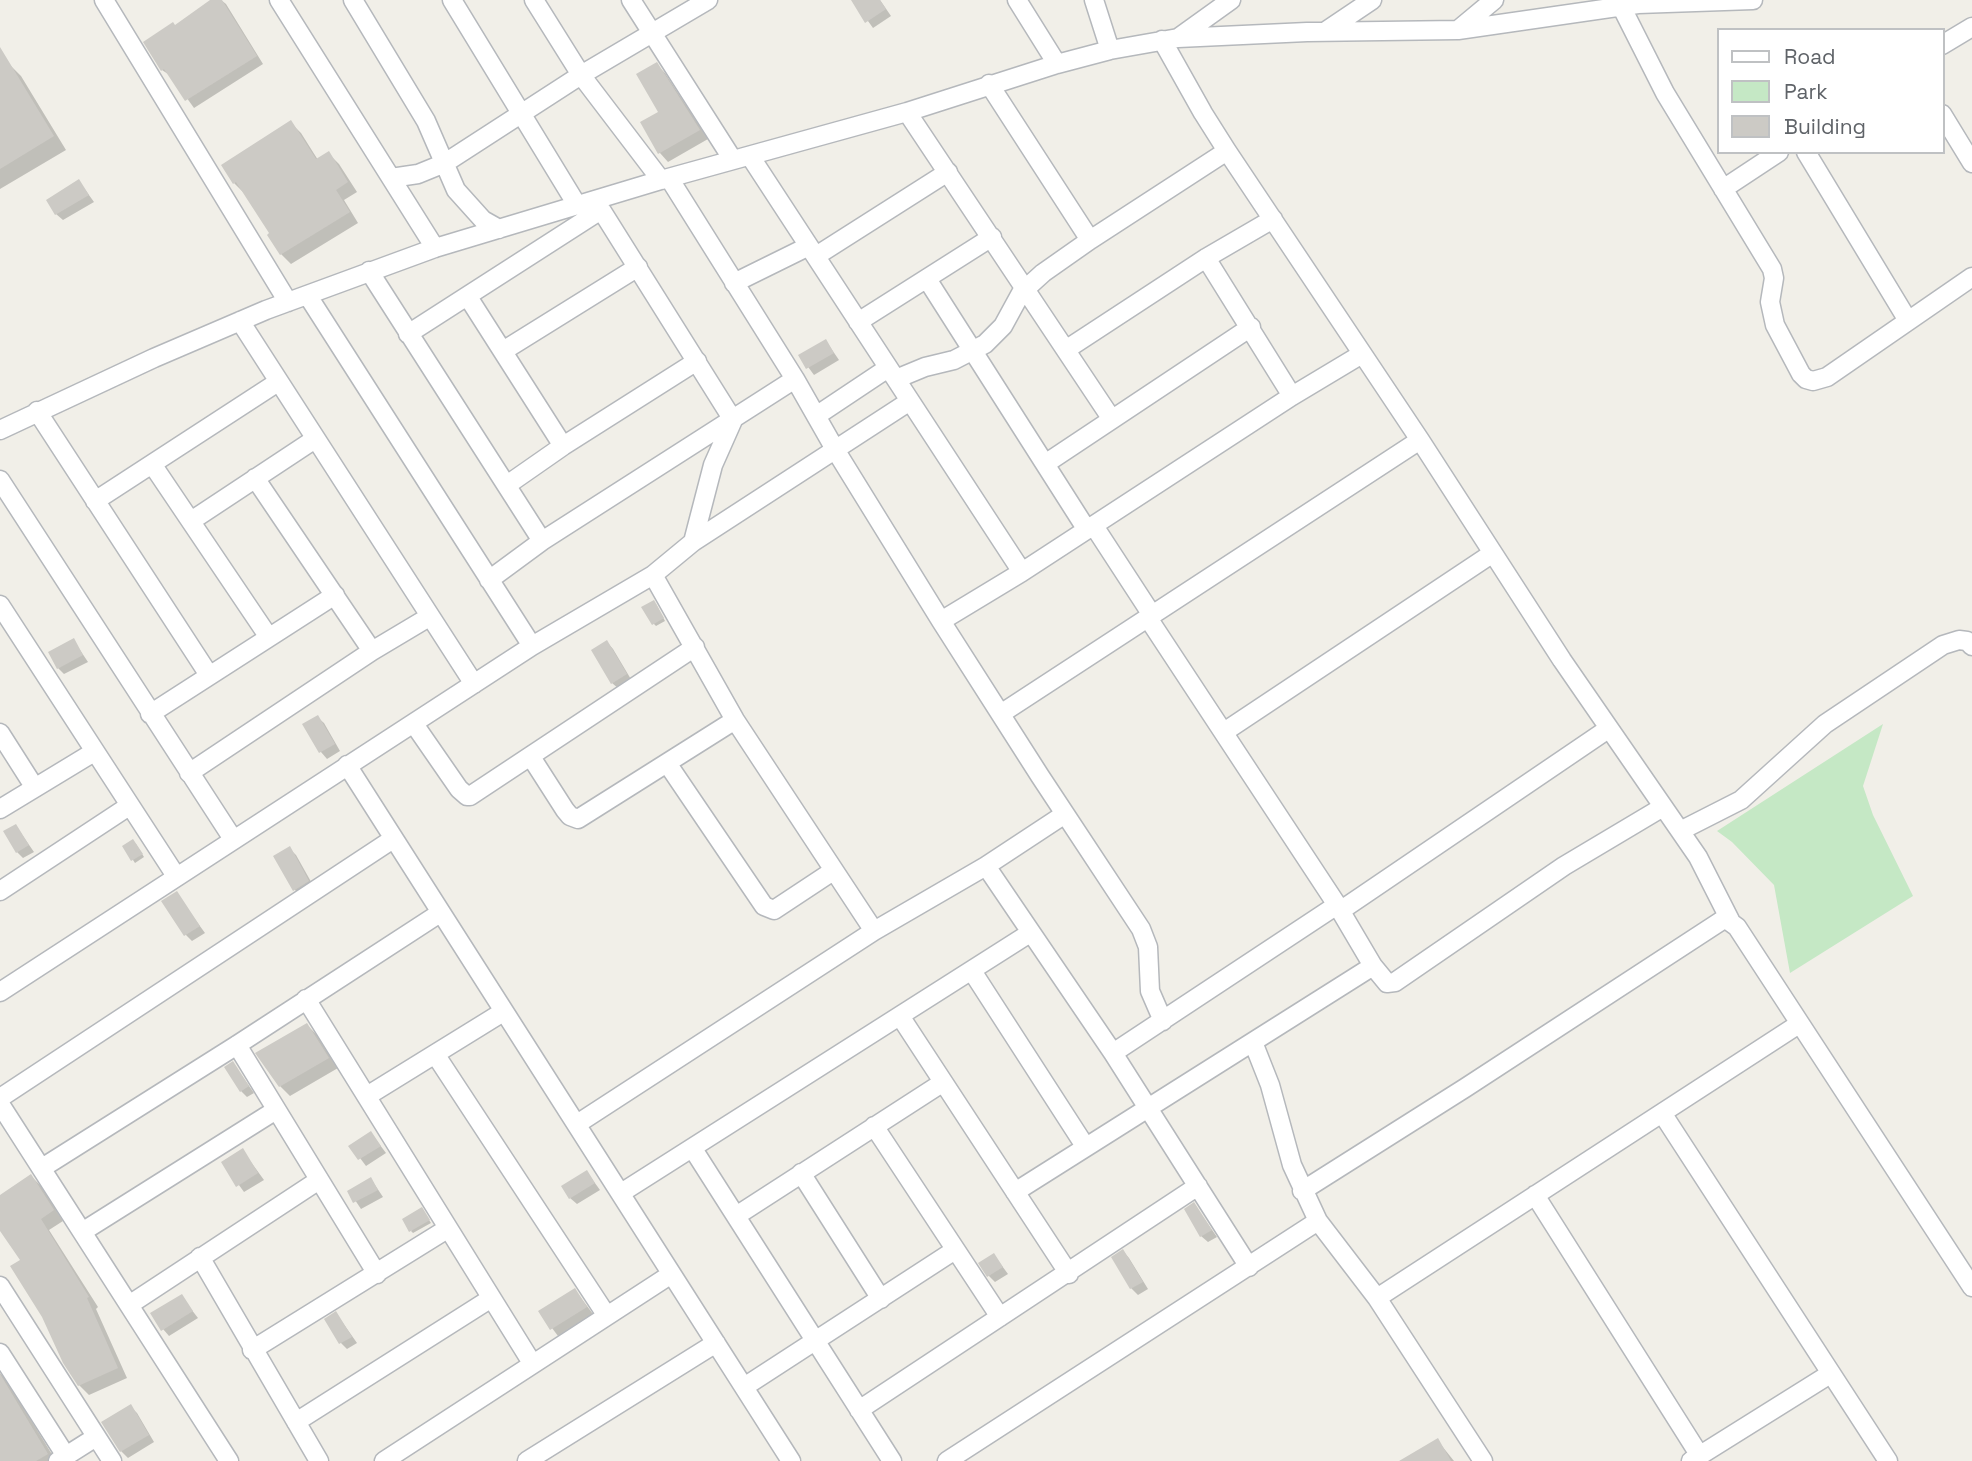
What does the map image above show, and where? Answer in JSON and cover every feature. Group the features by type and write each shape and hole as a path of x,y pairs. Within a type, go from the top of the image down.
{"street":[{"path":"104,0 288,302"},
{"path":"279,0 435,248"},
{"path":"353,0 426,121 456,190 483,220 499,229"},
{"path":"452,0 577,205"},
{"path":"534,0 581,75 665,179 734,283 941,621 1141,929 1149,947 1150,991 1163,1021"},
{"path":"631,0 741,158 813,251 1022,572"},
{"path":"391,178 418,174 445,163 581,75 708,0"},
{"path":"1017,0 1057,64"},
{"path":"1170,39 1231,0"},
{"path":"1326,32 1372,0"},
{"path":"1458,30 1494,0"},
{"path":"408,334 468,297 598,205 665,179 907,112 1110,50 1170,39 1326,32 1458,30 1629,2 1753,0"},
{"path":"1096,1 1110,50"},
{"path":"1629,2 1665,93 1773,269 1770,302 1775,325 1806,379 1813,381 1827,377 1972,277"},
{"path":"1944,45 1972,27"},
{"path":"1170,39 1203,113 1227,151 1608,729 1698,857 1730,920 1972,1287"},
{"path":"989,85 1090,240"},
{"path":"907,112 1111,418"},
{"path":"1944,117 1972,163"},
{"path":"816,416 892,374 954,360 973,352 994,337 1003,326 1026,287 1090,240 1227,151"},
{"path":"1723,189 1776,154"},
{"path":"1807,154 1908,319"},
{"path":"734,283 813,251 948,173"},
{"path":"0,430 240,321 369,271 577,205 598,205"},
{"path":"598,205 733,420"},
{"path":"1067,349 1206,258 1273,219"},
{"path":"858,322 992,237"},
{"path":"1206,258 1292,396"},
{"path":"503,351 638,267"},
{"path":"369,271 542,541"},
{"path":"927,279 1045,464 1150,616 1339,908 1382,980 1387,983 1395,982 1564,866 1663,807"},
{"path":"308,296 531,646"},
{"path":"468,297 563,446"},
{"path":"240,321 474,684"},
{"path":"1045,464 1251,327"},
{"path":"941,621 1091,528 1292,396 1363,354"},
{"path":"507,485 697,361"},
{"path":"489,580 542,541 795,379"},
{"path":"95,501 278,382"},
{"path":"0,992 531,646 653,575 693,542 910,401"},
{"path":"37,411 209,675"},
{"path":"693,542 713,465 733,420"},
{"path":"191,521 316,439"},
{"path":"1002,713 1420,440"},
{"path":"152,464 268,636"},
{"path":"255,478 372,651"},
{"path":"0,480 233,839"},
{"path":"1224,732 1493,553"},
{"path":"653,575 735,720 874,932"},
{"path":"150,713 335,595"},
{"path":"0,605 176,876"},
{"path":"189,773 372,651 429,617"},
{"path":"1680,831 1741,800 1768,778 1810,735 1942,645 1952,640 1970,641"},
{"path":"414,724 459,789 467,796 476,794 695,648"},
{"path":"531,757 565,810 578,819 735,720"},
{"path":"1113,1053 1339,908 1608,729"},
{"path":"0,733 35,788"},
{"path":"0,809 94,752"},
{"path":"667,763 764,906 774,910 780,907 833,871"},
{"path":"347,765 791,1461"},
{"path":"0,891 129,806"},
{"path":"577,1124 874,932 986,866 1065,814"},
{"path":"0,1098 393,839"},
{"path":"986,866 1113,1053 1249,1266"},
{"path":"41,1168 440,914"},
{"path":"1302,1191 1721,921 1730,920"},
{"path":"621,1193 1030,933"},
{"path":"1015,1192 1373,966"},
{"path":"972,971 1085,1146"},
{"path":"306,999 532,1363"},
{"path":"367,1096 503,1012"},
{"path":"900,1016 1069,1274"},
{"path":"1377,1298 1799,1024"},
{"path":"1252,1042 1270,1085 1286,1146 1302,1191 1318,1221 1377,1298 1483,1461"},
{"path":"237,1045 377,1274"},
{"path":"435,1054 607,1316"},
{"path":"736,1216 943,1083"},
{"path":"0,1104 229,1461"},
{"path":"82,1231 276,1110"},
{"path":"1662,1113 1888,1461"},
{"path":"874,1126 1000,1317"},
{"path":"693,1149 892,1461"},
{"path":"800,1174 881,1299"},
{"path":"130,1305 319,1180"},
{"path":"859,1410 1069,1274 1198,1186"},
{"path":"1535,1195 1696,1458 1830,1374"},
{"path":"947,1461 1318,1221"},
{"path":"253,1350 447,1228"},
{"path":"744,1387 955,1250"},
{"path":"200,1257 318,1461"},
{"path":"384,1461 670,1275"},
{"path":"0,1286 112,1461"},
{"path":"296,1422 490,1299"},
{"path":"527,1461 716,1343"},
{"path":"0,1353 62,1458 96,1437"}],"green space":[{"path":"1883,724 1863,786 1873,815 1913,896 1790,973 1774,885 1732,842 1717,831"}],"building":[{"path":"210,0 222,0 257,56 185,101 164,69 161,71 143,42 173,22 175,25"},
{"path":"851,0 880,0 886,9 865,23"},
{"path":"0,47 54,136 0,169"},
{"path":"657,62 700,130 658,154 640,122 658,112 636,74"},
{"path":"291,120 316,159 329,151 348,182 336,190 350,212 280,255 236,182 233,184 221,165"},
{"path":"79,179 89,195 55,215 46,200"},
{"path":"826,339 834,353 806,369 798,355"},
{"path":"654,600 664,618 652,625 641,607"},
{"path":"74,638 83,655 57,669 48,652"},
{"path":"607,640 627,674 611,684 591,650"},
{"path":"318,715 335,744 319,753 302,724"},
{"path":"16,824 29,845 16,853 3,831"},
{"path":"133,839 143,854 131,861 122,846"},
{"path":"290,846 309,881 293,891 273,856"},
{"path":"177,891 200,926 184,936 161,901"},
{"path":"307,1023 329,1058 279,1087 255,1053"},
{"path":"233,1061 249,1086 240,1092 224,1067"},
{"path":"371,1131 381,1146 358,1160 348,1146"},
{"path":"243,1148 258,1173 236,1187 221,1162"},
{"path":"587,1170 595,1183 569,1199 561,1186"},
{"path":"31,1174 54,1210 41,1219 89,1297 87,1298 118,1368 78,1386 63,1363 42,1317 10,1266 20,1260 0,1231 0,1195"},
{"path":"371,1177 378,1190 353,1203 347,1191"},
{"path":"1194,1202 1212,1230 1200,1237 1184,1209"},
{"path":"422,1207 430,1220 409,1232 402,1219"},
{"path":"1123,1249 1143,1282 1130,1289 1111,1257"},
{"path":"994,1253 1003,1267 987,1277 978,1263"},
{"path":"575,1288 587,1307 550,1330 538,1311"},
{"path":"182,1294 193,1311 161,1331 150,1313"},
{"path":"336,1311 352,1337 339,1344 324,1319"},
{"path":"0,1374 48,1454 36,1461 0,1461"},
{"path":"131,1404 149,1435 120,1452 101,1422"},
{"path":"1438,1438 1451,1461 1399,1461"}]}
